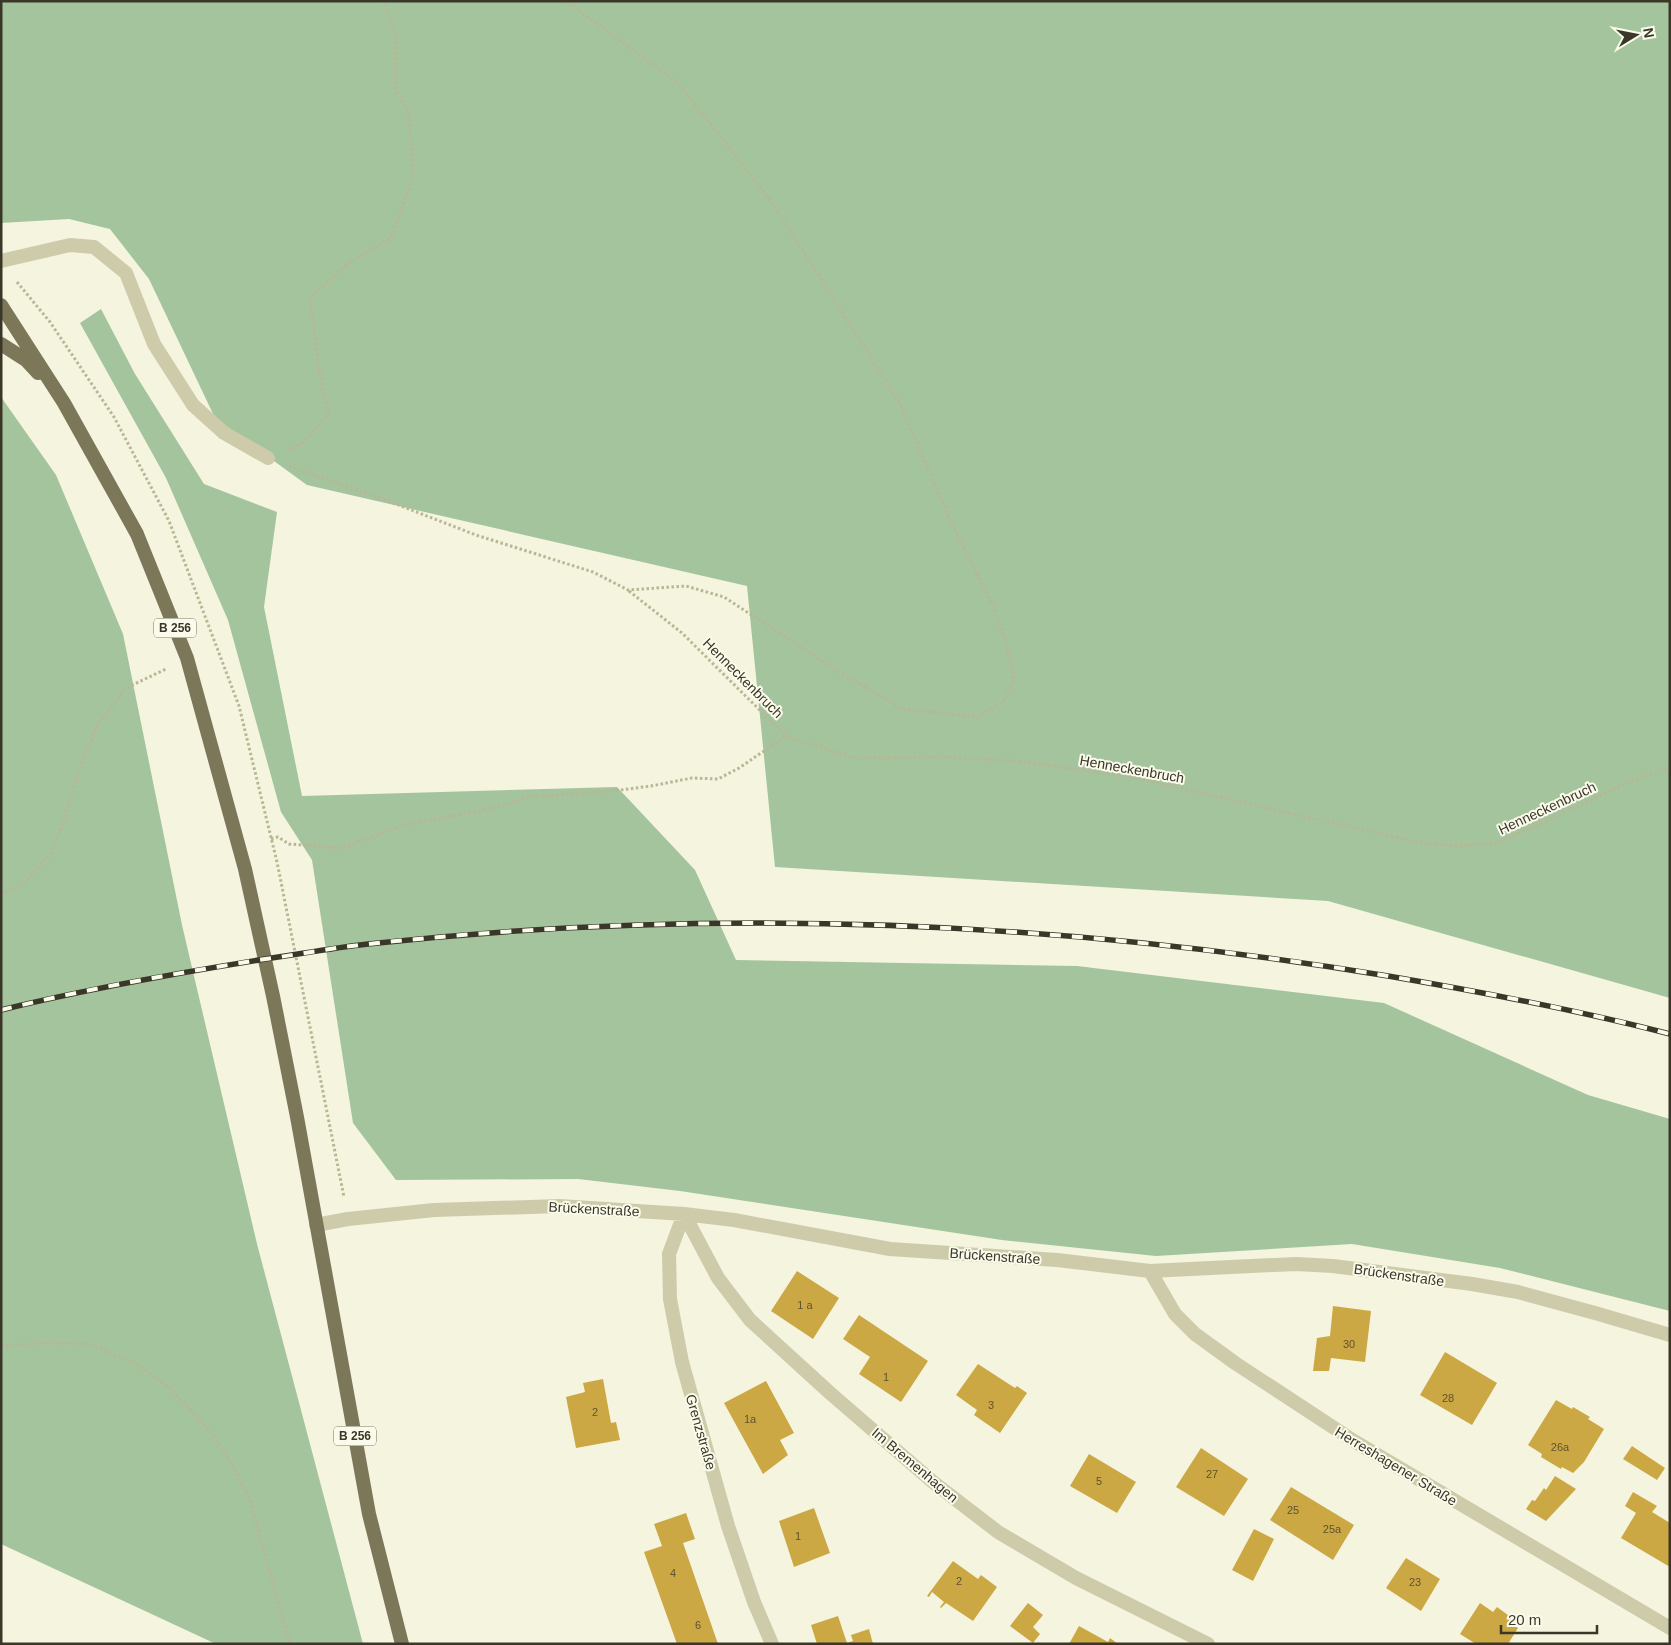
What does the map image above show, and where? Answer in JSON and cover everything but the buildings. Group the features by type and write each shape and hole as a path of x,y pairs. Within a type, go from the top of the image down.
{"main road":[{"name":"B 256","path":"1,305 64,403 136,534 187,658 245,869 273,996 297,1117 369,1514 402,1644"},
{"name":"B 256","path":"1,344 26,360 64,403"}],"street":[{"path":"1,261 70,245 94,247 126,273 154,344 193,405 224,432 268,458"},
{"name":"Brückenstraße","path":"316,1225 348,1219 434,1210 560,1206 684,1214 734,1220 890,1249 1057,1260 1150,1272 1296,1264 1333,1266 1472,1284 1518,1292 1670,1335"},
{"name":"Grenzstraße","path":"684,1214 670,1254 670,1299 682,1362 728,1526 754,1602 772,1644"},
{"name":"Im Bremenhagen","path":"684,1214 718,1278 750,1320 830,1393 934,1482 998,1532 1014,1542 1076,1578 1208,1644"},
{"name":"Herreshagener Straße","path":"1150,1272 1175,1314 1196,1334 1235,1363 1354,1441 1670,1628"}],"path":[{"path":"268,458 301,444 329,414 320,376 310,298 345,266 391,238 412,180 413,157 408,112 395,88 396,36 383,1"},
{"path":"566,1 679,84 774,205 899,402 949,518 993,606 1006,642 1014,679 1002,703 980,716 902,709 839,672 724,597 686,586 628,590"},
{"name":"Henneckenbruch","path":"268,458 476,535 592,572 628,590 682,633 786,736 856,758 941,757 1016,761 1131,777 1421,843 1460,846 1499,843 1627,783 1670,767"},
{"path":"1,894 22,884 50,854 63,823 80,768 98,726 126,688 187,658"},
{"path":"348,1219 271,839 278,837 288,844 342,848 405,825 488,809 529,797 613,792 692,778 718,779 739,768 786,736"},
{"path":"1,1346 46,1343 91,1344 137,1365 170,1388 210,1431 233,1466 250,1500 290,1644"}],"green space":[{"path":"1,1 1670,1 1670,998 1328,901 775,867 747,586 307,485 215,418 149,279 110,229 69,219 1,223"},
{"path":"101,309 135,374 204,484 277,512 264,607 302,796 617,787 695,870 736,960 1077,966 1384,1003 1588,1095 1670,1119 1670,1311 1500,1268 1352,1244 1156,1256 1002,1240 680,1191 578,1179 396,1180 353,1123 312,860 281,812 228,620 166,478 80,323"},
{"path":"1,397 56,475 123,634 182,925 257,1244 363,1644 216,1644 1,1544"}],"railway":[{"path":"1,1010 162,976 340,947 496,932 623,926 751,923 879,925 1007,932 1134,942 1261,957 1388,976 1494,995 1565,1009 1670,1034"}]}
